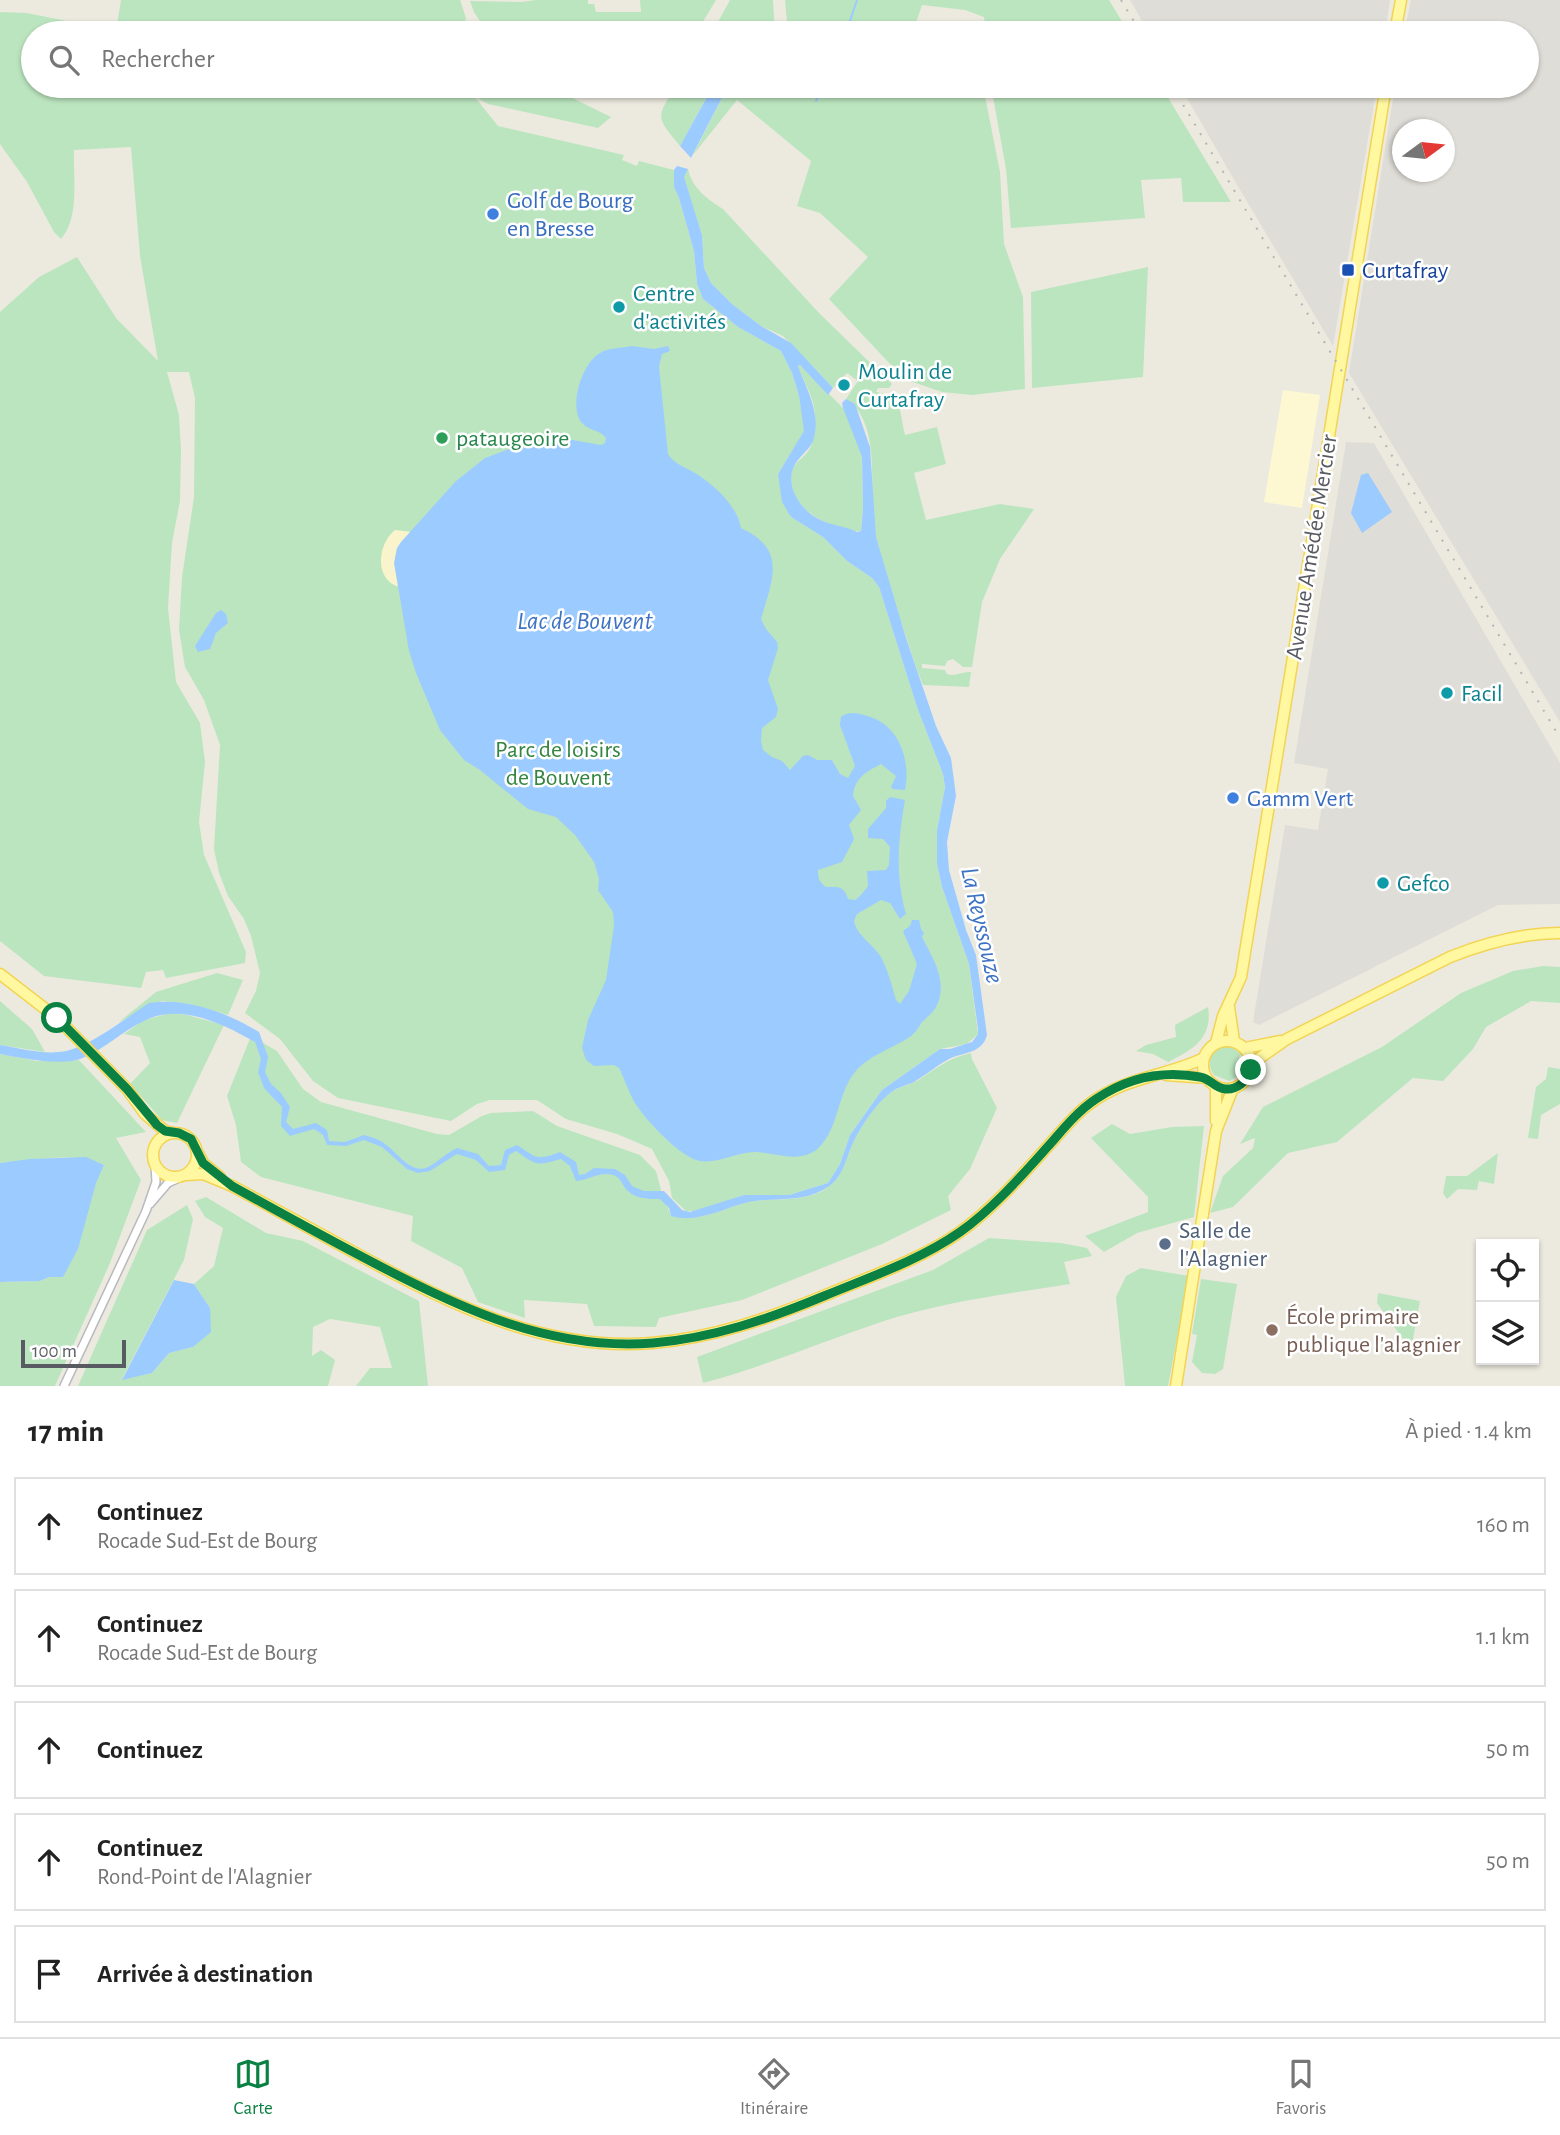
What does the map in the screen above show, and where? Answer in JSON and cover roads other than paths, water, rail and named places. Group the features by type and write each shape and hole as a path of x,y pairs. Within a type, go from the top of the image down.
{"main road":[{"path":"1397,21 1401,0"},
{"name":"Avenue Amédée Mercier","path":"1216,1043 1223,1016 1238,986 1243,964 1385,98"},
{"path":"1251,1063 1287,1039 1475,947 1508,938 1560,933"},
{"path":"0,974 47,1009 66,1027 157,1125 191,1139 210,1170 232,1186"},
{"name":"Avenue Amédée Mercier","path":"1229,1006 1234,1041"},
{"path":"1245,1048 1287,1039"},
{"path":"1234,1041 1245,1048 1251,1070 1244,1082 1233,1088 1216,1087 1207,1078 1204,1058 1208,1049 1216,1043 1234,1041"},
{"path":"145,1114 154,1147 152,1158 165,1175 182,1177 203,1174 232,1186 438,1297 491,1320 563,1339 651,1343 689,1338 755,1322 931,1250 960,1233 1009,1188 1086,1106 1115,1087 1178,1069 1204,1058"},
{"path":"1155,1074 1207,1078"},
{"path":"1176,1386 1216,1131 1216,1087"},
{"path":"1216,1131 1233,1088"},
{"path":"154,1147 161,1138 173,1133"},
{"path":"182,1177 195,1165 197,1152"}],"street":[{"path":"64,1386 146,1211 156,1182 155,1165"},
{"path":"146,1211 168,1183 182,1177"}],"water":[{"path":"706,98 722,98 691,158 680,146"},
{"path":"677,166 688,169 684,177 702,235 704,268 711,283 732,304 761,326 791,343 833,388 828,395 800,365 798,366 811,399 816,424 813,442 794,467 791,482 796,497 812,515 824,522 857,532 861,531 863,508 862,457 842,403 846,399 855,404 870,447 876,537 906,638 936,726 951,758 956,796 947,842 949,870 976,955 987,1035 985,1041 971,1052 949,1059 914,1082 887,1095 859,1131 836,1180 823,1190 805,1197 749,1202 691,1218 671,1216 669,1208 660,1199 647,1199 631,1194 613,1175 604,1174 576,1181 570,1166 561,1159 537,1163 516,1151 509,1155 505,1170 489,1172 476,1160 457,1154 430,1171 418,1173 407,1169 382,1147 364,1140 346,1146 327,1145 323,1135 314,1129 290,1136 281,1126 282,1107 264,1088 258,1072 261,1059 255,1042 229,1028 201,1018 172,1014 158,1016 136,1025 105,1046 72,1061 40,1061 0,1054 0,1045 44,1052 59,1052 82,1046 149,1003 177,1002 206,1008 259,1032 268,1057 265,1072 290,1107 286,1122 293,1129 316,1123 327,1130 329,1141 345,1142 364,1135 378,1139 405,1162 422,1169 457,1148 478,1154 489,1166 501,1165 505,1150 517,1145 537,1157 560,1152 576,1162 579,1175 594,1168 615,1169 625,1175 632,1186 644,1191 664,1191 682,1210 690,1212 744,1195 789,1195 828,1183 840,1164 850,1135 882,1090 940,1049 950,1049 972,1042 978,1029 969,964 942,887 937,864 937,831 945,787 943,774 918,710 879,587 823,537 791,517 782,502 778,474 804,431 799,396 792,373 781,351 738,327 703,299 697,284 694,251 674,187 674,170"},
{"name":"Lac de Bouvent","path":"632,346 654,349 668,346 670,351 662,354 659,367 668,454 716,489 735,511 741,528 766,546 771,556 772,579 761,619 777,642 778,648 768,680 778,709 776,717 762,728 763,750 782,761 790,770 803,756 832,760 840,774 848,778 855,766 840,725 841,717 853,713 878,720 887,727 895,735 904,756 905,790 891,787 896,776 881,764 859,780 853,796 861,810 849,825 854,839 842,862 818,870 818,875 820,882 826,887 842,889 848,899 858,898 868,886 867,871 886,870 889,865 890,847 883,839 868,838 868,829 886,808 886,801 890,797 905,800 899,857 900,885 906,914 900,919 890,903 881,900 857,914 854,921 858,931 881,957 896,1000 900,1004 909,991 917,964 903,931 910,926 912,920 919,920 924,933 922,937 938,971 940,998 935,1009 913,1035 860,1066 849,1080 828,1136 816,1150 800,1156 757,1152 707,1161 692,1158 665,1138 642,1113 619,1068 614,1065 594,1066 586,1060 582,1048 588,1020 606,980 614,926 613,912 598,890 599,879 594,862 575,835 556,817 528,809 464,760 440,730 409,651 394,563 401,542 456,481 485,458 512,448 561,438 601,445 605,443 606,438 603,435 585,426 578,416 576,407 579,386 593,358 611,349"},
{"path":"1368,473 1392,512 1362,533 1351,513 1361,475"},
{"path":"221,610 226,614 228,623 216,633 210,649 198,652 195,646 216,613"},
{"path":"86,1157 104,1165 96,1183 78,1249 63,1277 49,1277 40,1281 0,1282 0,1163"},
{"path":"174,1280 194,1284 210,1308 211,1332 193,1347 169,1353 152,1373 122,1380"}],"waterway":[{"path":"850,21 857,0"}],"railway":[{"path":"1121,0 1134,21"},
{"path":"1179,98 1560,738"}],"place":[{"name":"Golf de Bourg en Bresse","path":"493,214"},
{"name":"Curtafray","path":"1348,270"},
{"name":"Centre d'activités","path":"619,307"},
{"name":"Moulin de Curtafray","path":"844,385"},
{"name":"pataugeoire","path":"442,438"},
{"name":"Facil","path":"1447,693"},
{"name":"Gamm Vert","path":"1233,798"},
{"name":"Gefco","path":"1383,883"},
{"name":"Salle de l'Alagnier","path":"1165,1244"},
{"name":"École primaire publique l'alagnier","path":"1272,1330"}],"park label":[{"name":"Parc de loisirs de Bouvent","path":"558,763"}],"water label":[{"name":"La Reyssouze","path":"983,925"}]}
